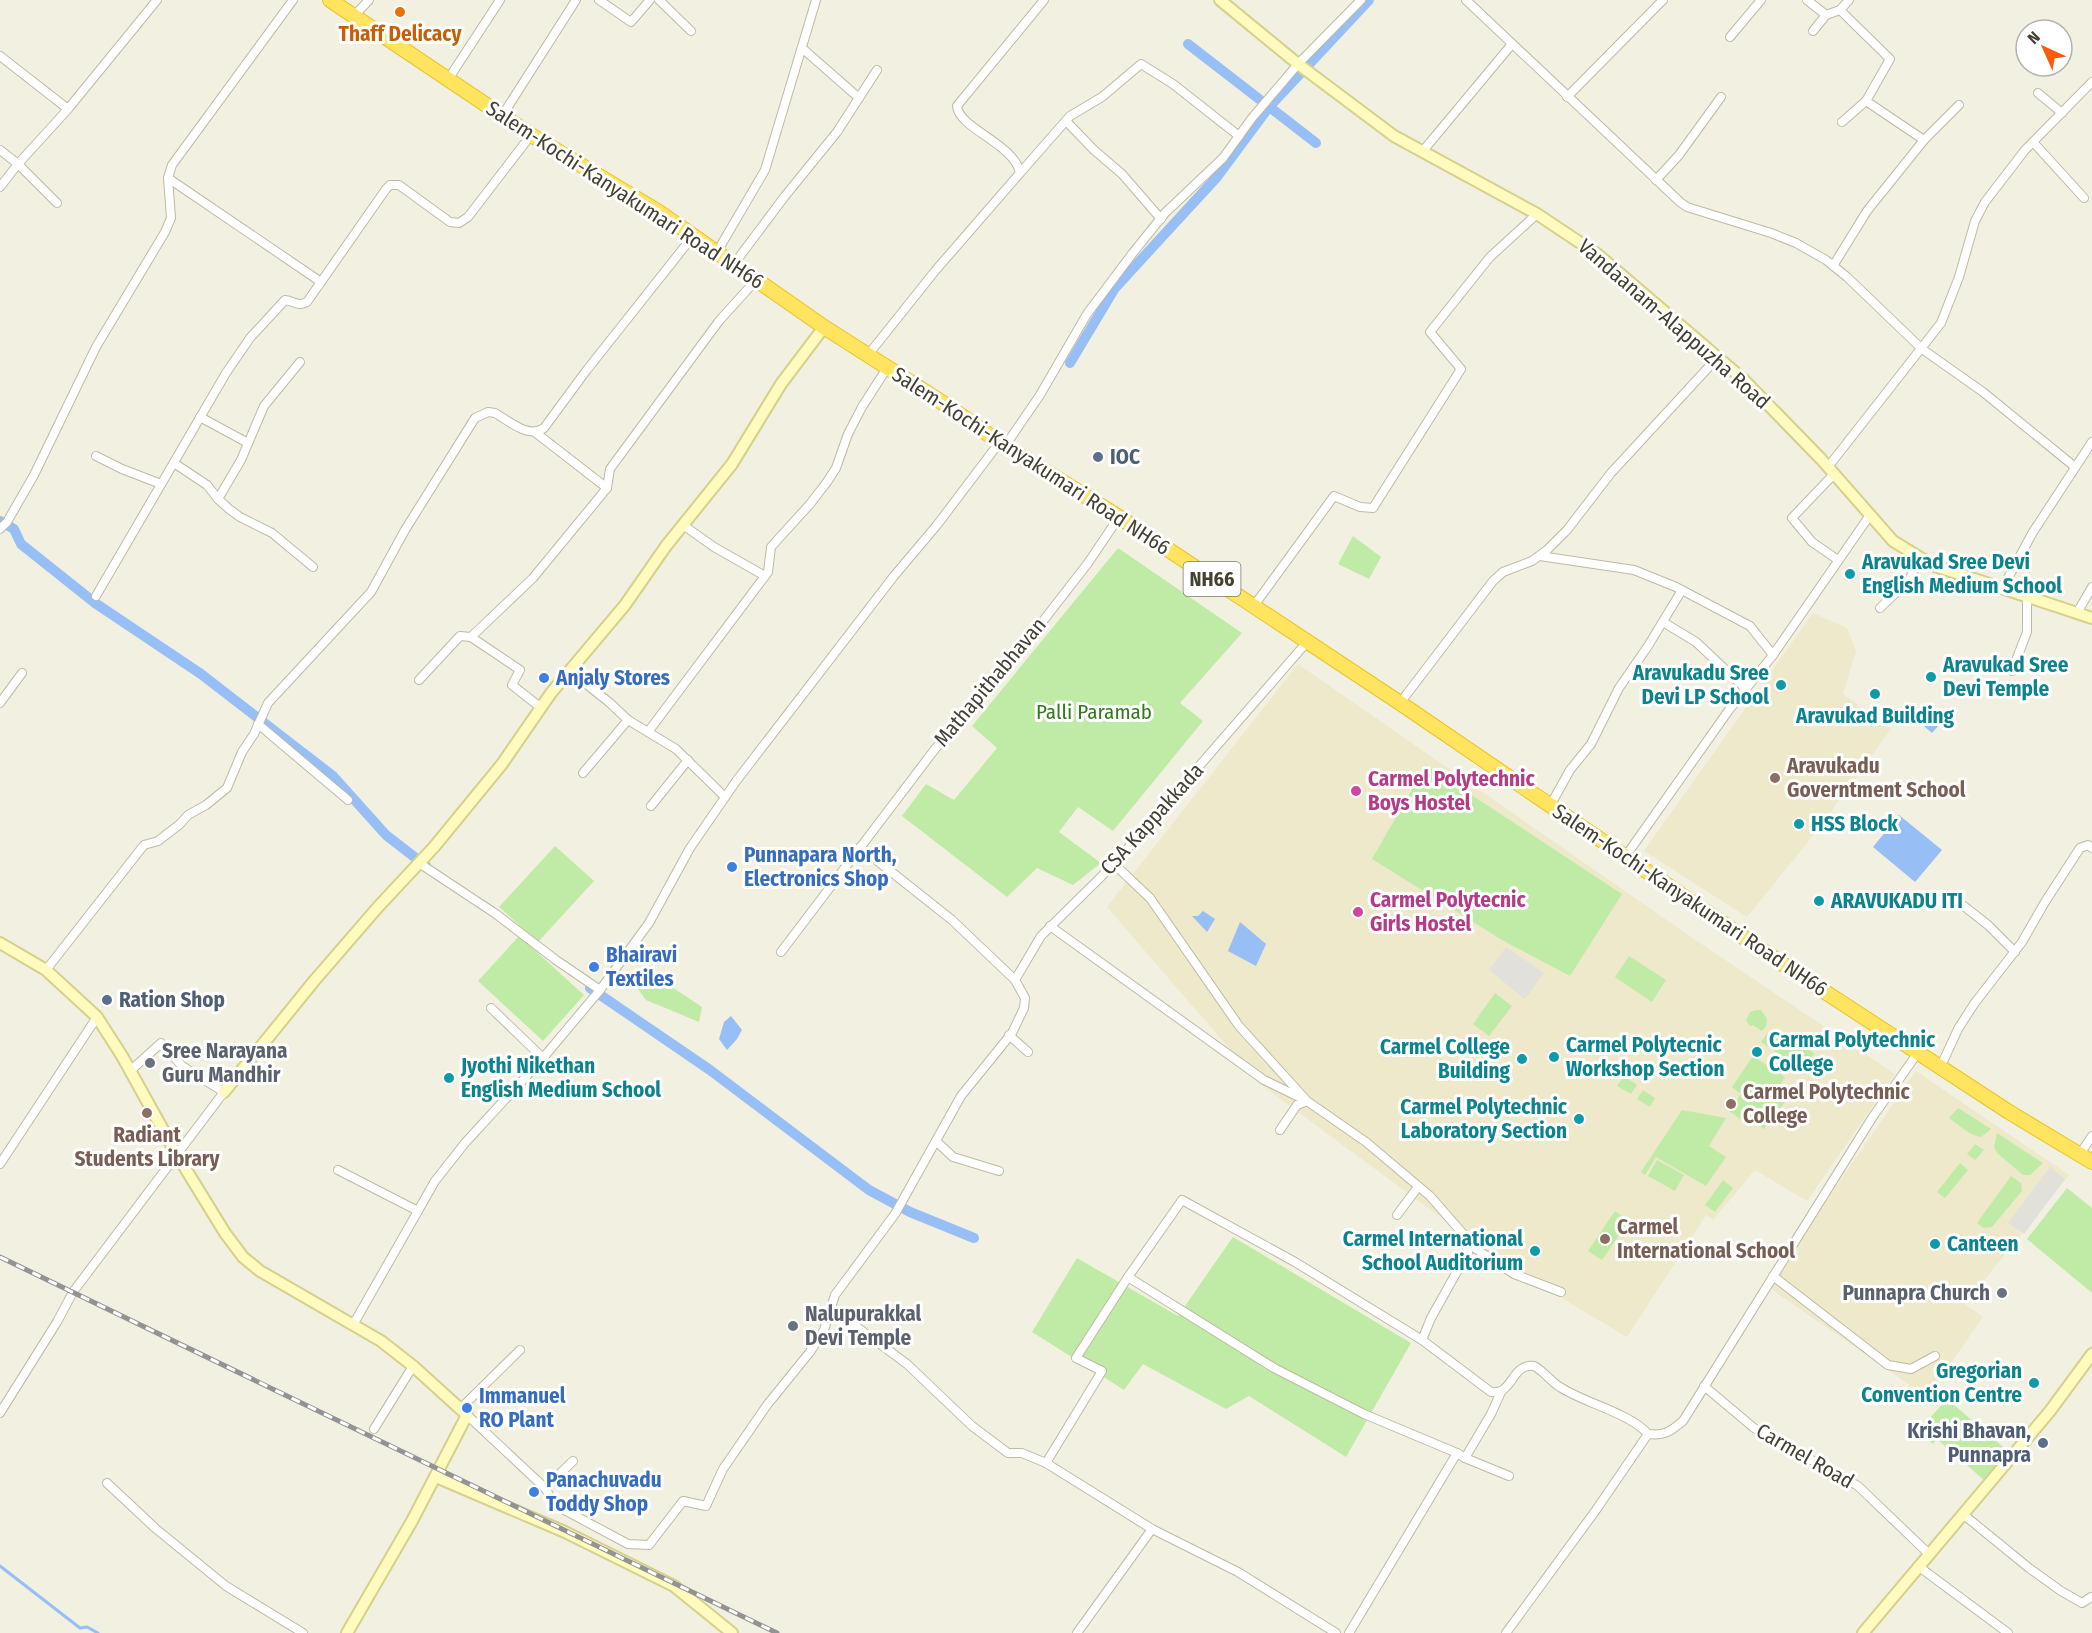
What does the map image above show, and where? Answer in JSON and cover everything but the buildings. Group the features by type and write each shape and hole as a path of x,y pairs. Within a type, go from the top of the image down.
{"highway":[{"name":"Salem-Kochi-Kanyakumari Road NH66","path":"330,0 531,135 659,212 824,327 946,405 1002,444 1119,517 1400,703 1793,971 2009,1112 2092,1162"}],"main road":[{"name":"Vandaanam-Alappuzha Road","path":"1221,0 1302,67 1394,136 1537,214 1598,254 1743,379 1831,470 1893,541 1932,565 2092,618"},
{"path":"224,1092 314,981 421,861 502,764 540,707 625,605 732,464 781,384 824,327"},
{"path":"2,948 46,970 97,1017 177,1155 225,1233 243,1257 260,1271 381,1341 463,1412 436,1477 347,1633"},
{"path":"1863,1633 2050,1411 2092,1354"},
{"path":"436,1477 565,1532 674,1586 730,1632"}],"street":[{"path":"0,187 68,109 157,0"},
{"path":"0,529 7,522 34,475 96,347 165,232 171,218 168,178 172,165 293,0"},
{"path":"353,17 369,0"},
{"path":"449,78 500,0"},
{"path":"502,116 576,0"},
{"path":"599,0 631,22 650,0"},
{"path":"659,0 691,31"},
{"path":"717,252 765,170 816,0"},
{"path":"1020,173 1018,164 1002,148 960,116 957,106 1044,0"},
{"path":"353,1325 435,1181 465,1143 543,1058 597,993 649,923 690,849 725,797 857,623 1040,395 1087,314 1161,219 1223,158 1260,109 1302,67 1361,0"},
{"path":"1466,0 1687,207 1796,243 1833,266 1922,349 1983,392 2074,467"},
{"path":"1567,97 1663,0"},
{"path":"1730,37 1761,0"},
{"path":"1807,0 1826,15"},
{"path":"1813,32 1826,15 1840,10 1849,0"},
{"path":"1840,10 1890,59 1866,101 1842,122"},
{"path":"1422,152 1512,44"},
{"path":"802,48 859,98"},
{"path":"0,56 68,109"},
{"path":"868,355 935,271 1066,121 1102,97 1141,64 1173,84 1239,136"},
{"path":"734,264 837,132 877,70"},
{"path":"1838,560 1812,542 1792,518 1831,470 1946,314 1979,212 2012,165 2092,82"},
{"path":"2038,93 2062,113"},
{"path":"1656,180 1679,155 1721,98"},
{"path":"1866,101 1924,140"},
{"path":"1833,266 1867,211 1924,140 1959,105"},
{"path":"1066,121 1094,150 1122,174 1161,219"},
{"path":"98,594 226,373 250,338 285,300 302,305 307,302 390,185 399,185 450,222 459,223 468,217 531,135"},
{"path":"2033,142 2084,198"},
{"path":"0,150 18,164 57,203"},
{"path":"168,178 321,282"},
{"path":"1253,607 1334,496 1360,507 1373,508 1461,369 1430,332 1490,257 1537,214"},
{"path":"536,433 555,416 586,370 693,236"},
{"path":"471,637 533,578 607,488 610,469 719,321 756,280"},
{"path":"1400,703 1493,581 1512,568 1540,556 1567,530 1611,473 1718,357"},
{"path":"218,499 248,443 264,406 300,362"},
{"path":"648,732 768,572 771,547 827,482 836,468 848,434 862,407 888,368"},
{"path":"46,970 144,845 158,841 188,815 206,805 227,788 242,752 268,703 370,592 405,530 475,418 488,412 495,413 523,429 536,433 607,488"},
{"path":"200,417 248,443"},
{"path":"2002,589 2033,532 2092,442"},
{"path":"96,456 161,484"},
{"path":"174,463 207,485 218,499 240,517 272,533 313,567"},
{"path":"1625,857 1773,655 1870,515"},
{"name":"Mathapithabhavan","path":"781,952 935,749 1012,661 1088,563 1119,517"},
{"path":"684,525 714,547 765,576"},
{"path":"1540,556 1634,570 1682,590 1750,626 1773,655"},
{"path":"1880,608 1909,580 1920,558"},
{"path":"2077,613 2092,587"},
{"path":"1550,806 1570,770 1590,744 1619,688 1682,590"},
{"path":"2012,672 2028,632 2026,597"},
{"path":"1663,621 1696,642 1746,689"},
{"path":"419,680 460,636 471,637 520,670 512,685 540,707"},
{"name":"CSA Kappakkada","path":"1015,980 1041,936 1114,864 1307,642"},
{"path":"570,670 628,720 676,749 725,797"},
{"path":"0,703 22,673"},
{"path":"260,719 348,800"},
{"path":"583,774 628,720"},
{"path":"651,806 688,760"},
{"path":"1941,1066 1958,1029 1974,1004 2015,952 2080,848 2088,844 2092,848"},
{"path":"520,1350 463,1412 545,1488 555,1505 628,1544 649,1545 683,1501 706,1506 723,1469 767,1406 810,1353 824,1330 835,1295 895,1214 961,1096 1009,1035 1024,1008 1025,998 1015,980 952,920 860,847"},
{"path":"421,861 496,914 597,993"},
{"path":"1114,864 1150,898 1239,1026 1307,1101"},
{"path":"1951,896 2015,952"},
{"path":"1050,926 1264,1080 1307,1101 1366,1142 1418,1186 1456,1224 1464,1235 1468,1252 1431,1318 1422,1340"},
{"path":"491,1008 543,1058"},
{"path":"0,1164 97,1017"},
{"path":"1009,1035 1028,1052"},
{"path":"0,1413 73,1292 224,1092 182,1066 162,1043 130,1071"},
{"path":"1465,1458 1501,1392 1516,1372 1524,1366 1534,1366 1557,1386 1644,1428 1648,1434 1662,1436 1683,1421 1872,1119 1919,1052"},
{"path":"1280,1130 1297,1105 1307,1101"},
{"path":"2080,1154 2092,1136"},
{"path":"936,1141 953,1157 999,1171"},
{"path":"338,1170 418,1211"},
{"path":"1397,1215 1418,1186"},
{"path":"1046,1463 1102,1371 1076,1358 1128,1277 1182,1200 1295,1262 1422,1340 1491,1392 1501,1392"},
{"path":"1467,1244 1514,1274 1561,1292"},
{"path":"1773,1276 1888,1365 1911,1369 1935,1356"},
{"path":"1128,1277 1274,1368 1364,1414 1509,1476"},
{"path":"831,1308 900,1358 972,1426 1008,1453 1022,1453 1046,1463 1152,1529 1238,1572 1336,1633"},
{"path":"374,1429 412,1366"},
{"name":"Carmel Road","path":"1704,1386 1754,1428 1858,1486 1929,1554"},
{"path":"1506,1633 1596,1510 1648,1434"},
{"path":"1349,1633 1457,1453"},
{"path":"545,1488 573,1461"},
{"path":"107,1483 155,1528 226,1586 303,1633"},
{"path":"1964,1515 2061,1591 2082,1603 2091,1597"},
{"path":"1077,1633 1152,1529"},
{"path":"1918,1566 2008,1633"}],"shaded area":[{"name":"Aravukadu Governtment School","path":"1813,613 1847,628 1856,651 1843,694 1891,729 1819,828 1747,917 1644,851"},
{"path":"1298,664 1694,939 1895,1074 1807,1201 1755,1170 1713,1220 1706,1215 1627,1337 1504,1264 1260,1084 1107,907"},
{"path":"1506,947 1544,973 1525,999 1489,970"},
{"path":"1916,1071 2069,1175 1965,1304 1983,1317 1927,1397 1767,1286"},
{"path":"2050,1167 2065,1179 2024,1234 2008,1223"}],"green space":[{"path":"1353,536 1381,557 1369,579 1338,564"},
{"name":"Palli Paramab","path":"1118,548 1242,633 1180,703 1203,721 1113,831 1078,807 1059,832 1101,863 1073,885 1037,868 1007,897 902,816 926,784 954,800 997,748 972,726"},
{"path":"1426,765 1622,894 1570,976 1502,940 1372,859"},
{"path":"555,846 594,881 538,942 499,907"},
{"path":"519,936 584,995 543,1041 478,981"},
{"path":"1629,956 1666,980 1652,1002 1615,977"},
{"path":"651,966 661,980 702,1007 699,1022 646,1000 638,989 643,972"},
{"path":"1495,993 1512,1006 1489,1036 1473,1024"},
{"path":"1761,1010 1767,1019 1762,1031 1753,1025 1750,1026 1746,1021 1750,1012"},
{"path":"1780,1031 1814,1053 1811,1063 1801,1057 1795,1065 1761,1042 1767,1034"},
{"path":"1753,1056 1785,1077 1774,1094 1785,1102 1764,1129 1749,1119 1746,1123 1729,1111 1741,1094 1732,1087"},
{"path":"1624,1076 1637,1085 1631,1094 1617,1086"},
{"path":"1643,1090 1655,1098 1650,1107 1637,1099"},
{"path":"1958,1108 1991,1129 1981,1137 1968,1132 1949,1118"},
{"path":"1682,1110 1726,1118 1709,1146 1726,1157 1706,1186 1656,1157 1645,1175 1641,1172"},
{"path":"1997,1133 2043,1163 2030,1175 2023,1175 1997,1153 1994,1147"},
{"path":"1975,1144 1984,1150 1975,1160 1967,1154"},
{"path":"1657,1160 1684,1175 1675,1191 1648,1176"},
{"path":"1960,1163 1968,1170 1945,1198 1937,1192"},
{"path":"2011,1176 2021,1183 2022,1191 1992,1227 1983,1228 1977,1223"},
{"path":"1723,1180 1733,1188 1715,1212 1705,1205"},
{"path":"2067,1188 2092,1208 2092,1293 2027,1239"},
{"path":"1615,1211 1629,1221 1602,1260 1588,1251"},
{"path":"1233,1237 1411,1343 1346,1457 1249,1396 1226,1409 1143,1364 1124,1390 1032,1332 1077,1258 1178,1316"},
{"path":"1947,1399 2008,1451 1984,1480 1937,1439 1933,1444 1918,1431"}],"water":[{"path":"1924,713 1939,725 1932,733 1918,721"},
{"path":"1899,815 1942,850 1915,882 1873,847"},
{"path":"1203,911 1215,919 1207,932 1192,916 1198,916"},
{"path":"1240,922 1266,944 1256,966 1228,951"},
{"path":"731,1016 742,1030 727,1050 719,1039 724,1022"}],"waterway":[{"path":"1070,363 1115,288 1217,177 1269,107 1369,0"},
{"path":"1188,44 1316,143"},
{"path":"0,521 14,529 21,544 95,603 201,674 333,776 386,835 426,866"},
{"path":"590,988 710,1070 869,1190 910,1212 974,1238"},
{"path":"0,1566 80,1628 87,1627 98,1633"}],"railway":[{"path":"0,1257 777,1633"}],"place":[{"name":"Thaff Delicacy","path":"400,12"},
{"name":"IOC","path":"1098,457"},
{"name":"Aravukad Sree Devi English Medium School","path":"1850,574"},
{"name":"Aravukad Sree Devi Temple","path":"1931,677"},
{"name":"Anjaly Stores","path":"544,678"},
{"name":"Aravukadu Sree Devi LP School","path":"1781,685"},
{"name":"Aravukad Building","path":"1875,694"},
{"name":"Aravukadu Governtment School","path":"1775,778"},
{"name":"Carmel Polytechnic Boys Hostel","path":"1356,791"},
{"name":"HSS Block","path":"1799,824"},
{"name":"Punnapara North, Electronics Shop","path":"732,867"},
{"name":"ARAVUKADU ITI","path":"1819,901"},
{"name":"Carmel Polytecnic Girls Hostel","path":"1358,912"},
{"name":"Bhairavi Textiles","path":"594,967"},
{"name":"Ration Shop","path":"107,1000"},
{"name":"Carmal Polytechnic College","path":"1757,1052"},
{"name":"Carmel Polytecnic Workshop Section","path":"1554,1057"},
{"name":"Carmel College Building","path":"1522,1059"},
{"name":"Sree Narayana Guru Mandhir","path":"150,1063"},
{"name":"Jyothi Nikethan English Medium School","path":"449,1078"},
{"name":"Carmel Polytechnic College","path":"1731,1104"},
{"name":"Radiant Students Library","path":"147,1113"},
{"name":"Carmel Polytechnic Laboratory Section","path":"1579,1119"},
{"name":"Carmel International School","path":"1605,1239"},
{"name":"Canteen","path":"1935,1244"},
{"name":"Carmel International School Auditorium","path":"1535,1251"},
{"name":"Punnapra Church","path":"2002,1293"},
{"name":"Nalupurakkal Devi Temple","path":"793,1326"},
{"name":"Gregorian Convention Centre","path":"2034,1383"},
{"name":"Immanuel RO Plant","path":"467,1408"},
{"name":"Krishi Bhavan, Punnapra","path":"2043,1443"},
{"name":"Panachuvadu Toddy Shop","path":"534,1492"}]}
